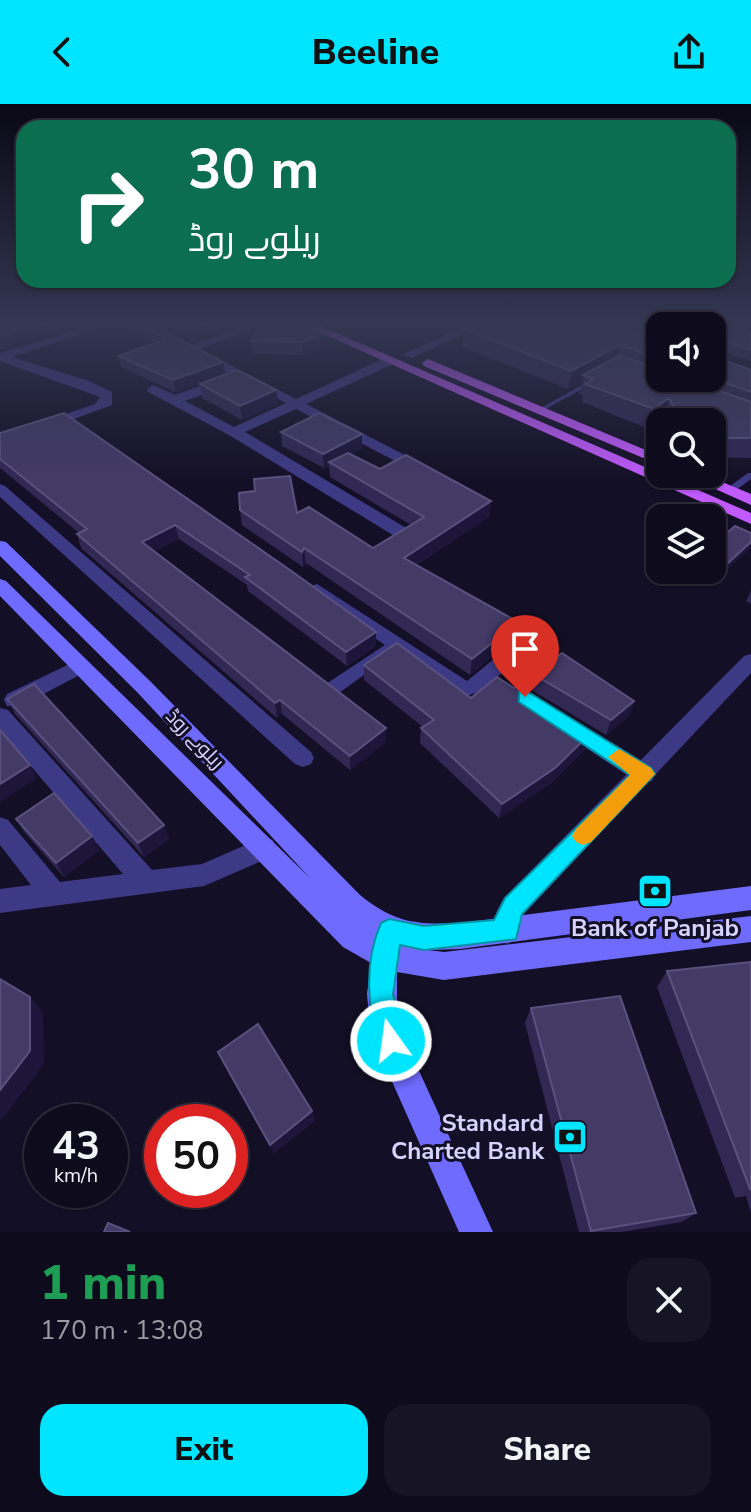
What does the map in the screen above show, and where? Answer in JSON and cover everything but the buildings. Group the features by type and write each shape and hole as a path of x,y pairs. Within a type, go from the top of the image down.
{"main road":[{"path":"425,377 751,519"},
{"path":"460,377 646,455"},
{"path":"722,488 751,500"},
{"name":"ریلوے روڈ","path":"0,546 144,687 387,944"},
{"name":"ریلوے روڈ","path":"0,585 352,938 387,944 444,966 751,929"},
{"name":"ریلوے روڈ","path":"387,944 751,898"},
{"path":"387,944 381,994 387,1028 476,1232"}],"street":[{"path":"0,442 76,422 107,402 107,395 61,377"},
{"path":"175,400 238,377"},
{"path":"245,377 444,481"},
{"path":"234,432 355,377"},
{"path":"153,389 234,432 402,533"},
{"path":"0,489 303,758"},
{"path":"305,581 464,689 474,686 535,636"},
{"path":"336,687 396,645"},
{"path":"507,931 506,922 514,906 751,661"},
{"path":"80,666 1,708 147,883"},
{"path":"552,714 644,774"},
{"path":"0,827 54,894"},
{"path":"0,901 204,875 264,848"}],"lane":[{"path":"540,410 599,377"},
{"path":"729,491 751,475"}],"slow traffic":[{"path":"583,836 644,774 619,757"}],"place":[{"name":"Bank of Panjab","path":"655,891"},
{"name":"Standard Charted Bank","path":"570,1137"}],"route":[{"path":"391,1041 383,1016 381,994 389,931 404,937 424,938 507,931 506,922 514,906 644,774 525,697"}]}
